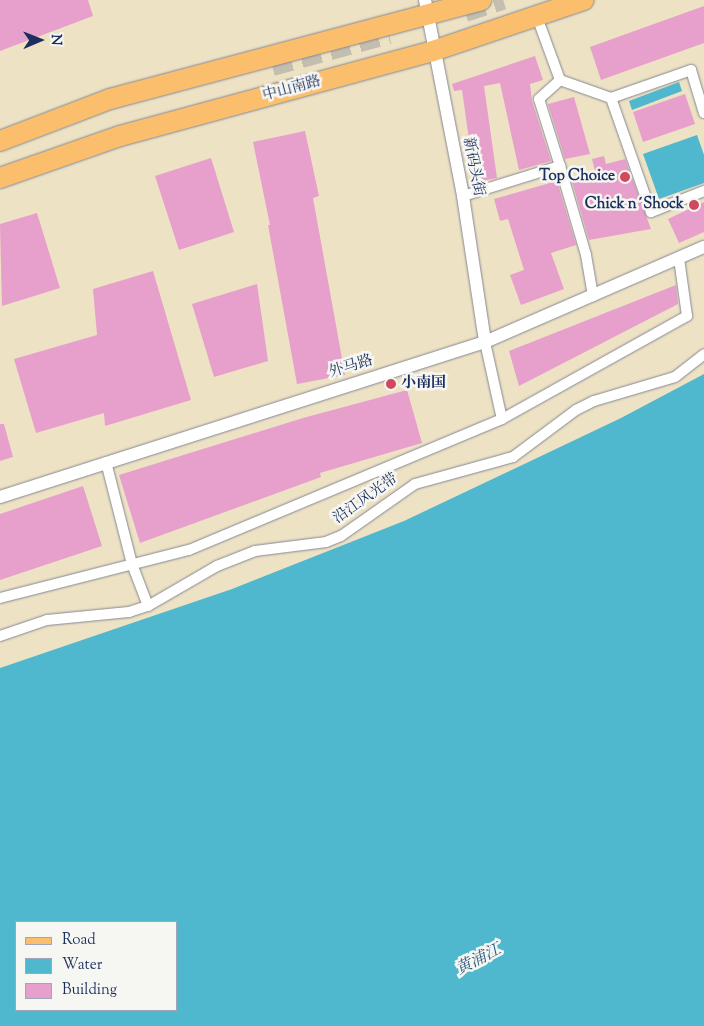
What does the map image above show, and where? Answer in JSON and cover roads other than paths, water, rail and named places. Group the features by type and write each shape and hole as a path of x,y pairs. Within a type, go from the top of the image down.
{"main road":[{"path":"0,141 110,100 426,8 481,0"},
{"name":"中山南路","path":"0,178 120,136 433,51 584,0"}],"street":[{"name":"新码头街","path":"426,8 463,196 485,342"},
{"path":"537,17 560,80"},
{"path":"560,80 611,98 691,70 704,113"},
{"path":"560,80 539,99 586,255 593,296"},
{"path":"611,98 651,212 704,191"},
{"path":"463,196 560,166"},
{"name":"外马路","path":"0,497 485,342 704,248"},
{"path":"0,598 189,550 502,419 687,316 679,258"},
{"path":"485,342 502,419"},
{"name":"沿江风光带","path":"0,636 47,620 129,612 148,606 217,566 255,551 326,542 341,536 415,484 513,458 576,410 594,401 675,377 704,354"},
{"path":"106,462 132,564 148,606"}],"water":[{"path":"679,82 682,91 632,110 629,101"},
{"path":"697,135 704,155 704,183 659,199 643,154"},
{"name":"黄浦江","path":"704,374 704,1026 0,1026 0,668 232,589 404,521 621,418"}],"tunnel":[{"path":"465,12 503,0"},
{"path":"272,66 389,34"}],"place":[{"name":"Top Choice","path":"625,177"},
{"name":"Chick n´Shock","path":"694,205"},
{"name":"小南国","path":"391,384"}]}
